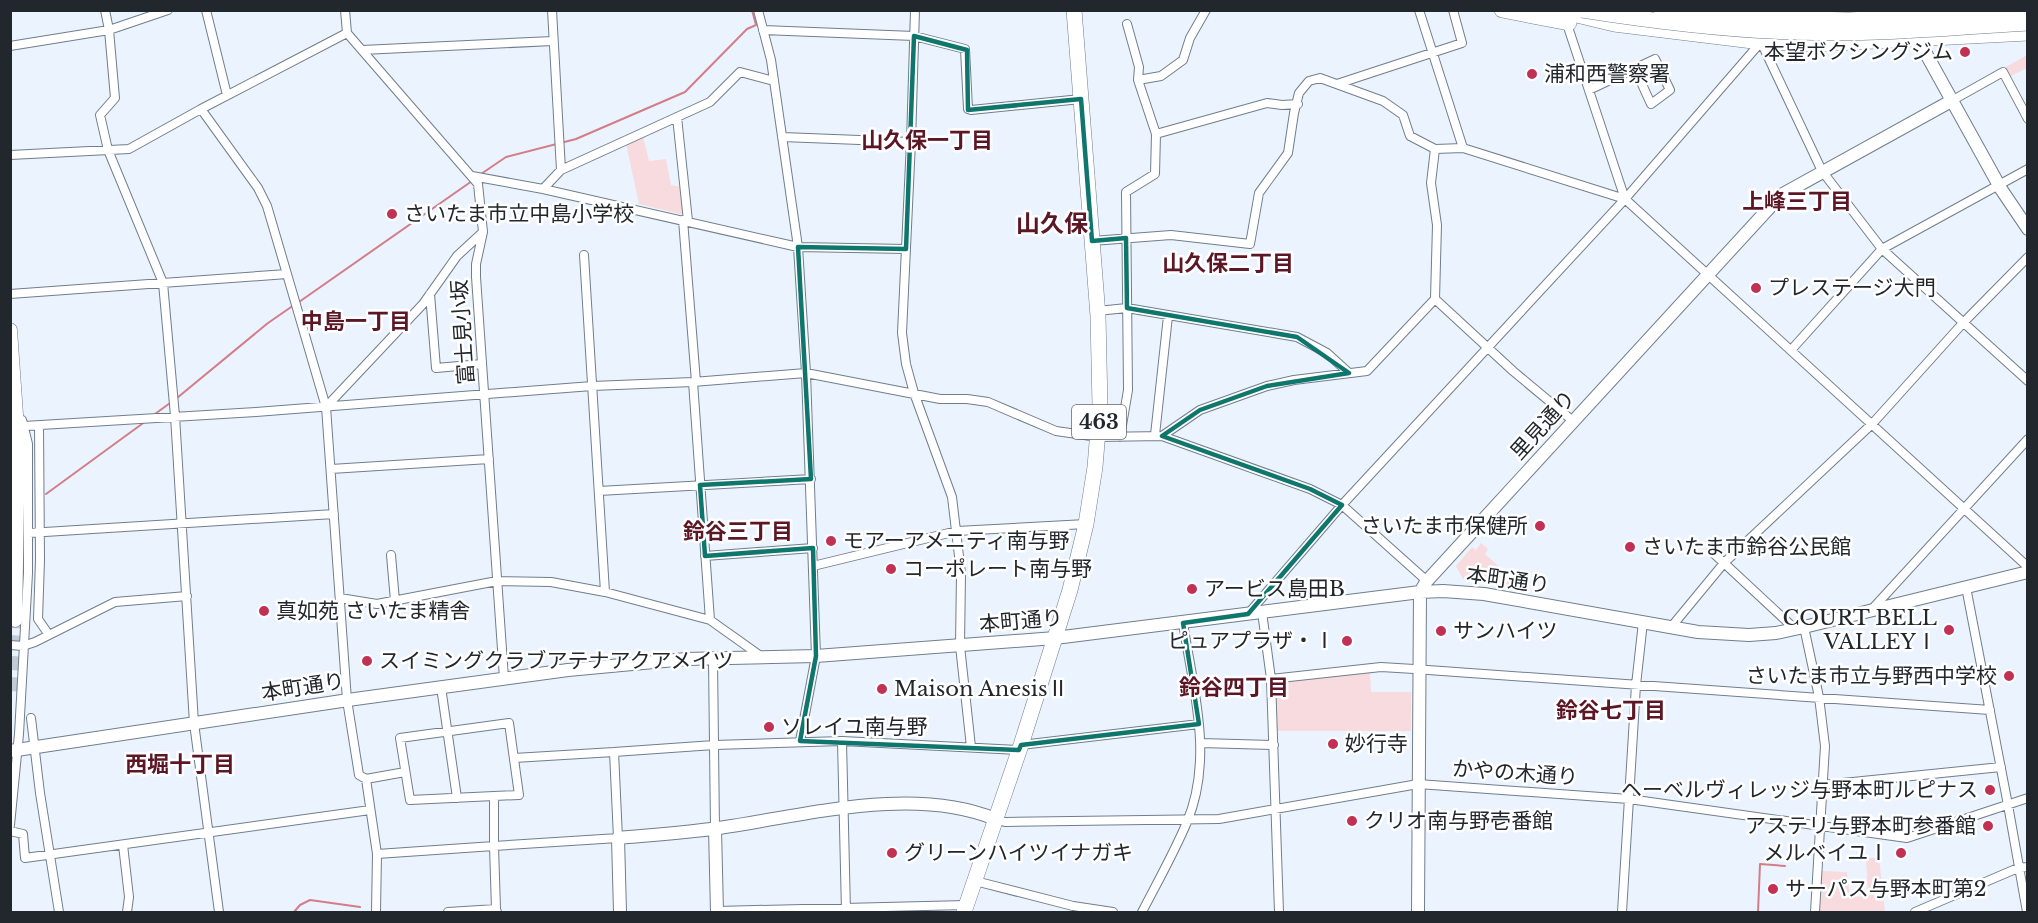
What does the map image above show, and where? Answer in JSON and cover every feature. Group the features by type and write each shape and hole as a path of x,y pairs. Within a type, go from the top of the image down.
{"highway":[{"name":"463","path":"965,909 1020,748 1070,590 1086,524 1098,437 1100,379 1097,311 1074,10"},
{"path":"1502,10 1561,15 1614,24 1761,42 1817,44 2028,33"},
{"path":"1582,10 1660,22 1795,32 1907,31 2028,23"},
{"path":"1661,10 1711,16 1849,20 2022,10"},
{"path":"1732,10 1791,15 1874,10"}],"main road":[{"path":"1902,10 1999,184 2026,225"},
{"name":"里見通り","path":"1418,912 1420,592 1427,580 1781,195 1953,100"},
{"path":"10,330 18,454 15,620"},
{"name":"本町通り","path":"14,750 347,700 622,664 816,656 1055,638 1420,592 1484,594 1721,635 1776,633 2028,572"},
{"path":"620,912 618,838 715,829 875,805 954,807 995,819"},
{"path":"715,829 717,912"}],"street":[{"path":"105,10 115,98 100,115 108,150 163,284 175,416 194,723 219,912"},
{"path":"10,46 109,30 168,10"},
{"path":"206,10 227,95"},
{"path":"345,10 347,33 471,176 543,189 798,247 906,249"},
{"path":"552,10 561,170"},
{"path":"758,10 774,81 798,247 806,373 816,656 800,741"},
{"path":"915,10 902,333 906,364 914,393 952,498 961,573 960,646 971,747"},
{"path":"1138,80 1161,76 1183,60 1190,38 1206,10"},
{"path":"1419,10 1463,148"},
{"path":"1337,84 1462,44 1453,10"},
{"path":"1561,15 1589,90 1625,199"},
{"path":"1120,437 1128,390 1126,192 1155,174 1156,134 1138,80 1139,67 1127,24"},
{"path":"763,30 914,36 967,50 968,109 971,110 1081,99"},
{"path":"10,155 129,149 347,33"},
{"path":"362,50 553,41"},
{"path":"1248,614 1342,505 1625,199 1761,42 1821,171 1882,249 2028,381"},
{"path":"1589,90 1655,59 1670,90 1651,104 1635,69"},
{"path":"543,189 561,170 710,102 741,72 774,81"},
{"path":"1953,100 2003,72 2028,119"},
{"path":"1092,241 1171,235 1250,244 1259,193 1288,153 1299,93 1309,81 1320,78 1383,101 1403,115 1410,136 1435,149 1463,148 1625,199 1792,349 2028,567"},
{"path":"1156,134 1267,103 1298,104"},
{"path":"201,109 258,188 267,206 326,407 347,700 359,775 366,779 405,772"},
{"path":"677,117 710,620"},
{"path":"782,137 911,142"},
{"path":"1159,435 1200,410 1267,386 1294,380 1367,371 1435,299 1437,225 1431,183 1435,149"},
{"path":"1792,349 1882,249 2028,169"},
{"name":"富士見小坂","path":"471,176 478,184 483,232 476,264 476,277 504,678"},
{"path":"326,407 423,304 457,256 483,232"},
{"path":"584,255 605,592"},
{"path":"1672,626 1724,563 1873,423 2028,256"},
{"path":"10,294 287,274"},
{"path":"430,294 436,368 482,364"},
{"path":"1435,299 1513,371 1573,421"},
{"path":"1097,311 1127,308 1297,337 1327,353 1349,373"},
{"path":"1159,435 1168,316"},
{"path":"24,426 806,373 940,399 988,402 1056,431 1098,437 1159,435 1310,489 1342,505 1427,580"},
{"path":"10,825 29,533 28,444 16,400"},
{"path":"39,426 38,619 49,635"},
{"path":"1875,609 1875,606 2028,439"},
{"path":"331,469 489,459"},
{"path":"599,491 811,479"},
{"path":"29,533 334,514"},
{"path":"813,566 957,531 1086,524"},
{"path":"705,556 813,548"},
{"path":"1711,551 1800,628 1819,697 1825,746 1815,912"},
{"path":"391,555 395,601"},
{"path":"340,598 377,604 497,581 551,582 605,592 710,620 763,657"},
{"path":"1966,587 2027,912"},
{"path":"10,645 23,646 115,602 187,596"},
{"path":"1262,612 1271,679 1279,912"},
{"path":"1622,912 1636,685 1643,622"},
{"path":"1142,912 1188,821 1200,767 1199,724 1183,623"},
{"path":"714,659 715,829"},
{"path":"1271,679 1381,667 1990,710"},
{"path":"441,687 457,798"},
{"path":"31,718 59,912"},
{"path":"509,723 514,758 519,795 410,800 400,738 509,723"},
{"path":"514,758 800,741 1020,748 1199,724"},
{"path":"842,741 846,910"},
{"path":"1201,743 1274,745"},
{"path":"377,854 618,838 614,752"},
{"path":"1823,785 2001,767"},
{"path":"366,779 377,854 376,912"},
{"name":"かやの木通り","path":"995,819 1005,822 1219,819 1418,784 1629,799 1906,838 2028,798"},
{"path":"448,912 497,910 494,796"},
{"path":"10,831 23,834 25,858 370,810"},
{"path":"123,845 129,897 127,912"},
{"path":"1916,912 2018,868 2028,867"},
{"path":"975,881 1073,906 1113,912"},
{"path":"717,912 965,909"}],"highlighted area":[{"path":"914,36 967,50 968,110 1081,99 1092,241 1126,238 1127,308 1297,337 1349,373 1267,386 1200,410 1162,436 1310,489 1342,505 1248,614 1183,623 1199,724 1021,745 1019,750 800,741 816,656 813,548 705,556 700,485 811,479 798,247 906,249"}],"shaded area":[{"path":"2027,55 2027,68 2009,77 2004,68"},
{"path":"643,136 649,161 666,159 671,185 682,187 684,215 639,204 626,144"},
{"path":"1481,543 1488,549 1485,554 1517,583 1514,586 1463,579 1456,566 1472,547 1476,550"},
{"path":"1370,671 1371,692 1411,692 1411,731 1275,731 1274,680"},
{"path":"1866,858 1879,858 1885,912 1822,912 1819,910 1822,871 1847,872 1850,897 1868,896"}],"waterway":[{"path":"481,174 506,157 576,139 685,92 747,29 756,25 752,10"},
{"path":"299,302 472,181"},
{"path":"177,398 268,323 294,305"},
{"path":"155,414 170,403"},
{"path":"46,494 146,421"},
{"path":"1758,912 1760,864 1785,866"},
{"path":"294,912 300,905 310,900 360,907"}],"tunnel":[{"path":"10,691 15,620"}],"place":[{"name":"本望ボクシングジム","path":"1965,52"},
{"name":"浦和西警察署","path":"1532,74"},
{"name":"さいたま市立中島小学校","path":"392,214"},
{"name":"プレステージ大門","path":"1756,288"},
{"name":"さいたま市保健所","path":"1540,526"},
{"name":"モアーアメニティ南与野","path":"831,541"},
{"name":"さいたま市鈴谷公民館","path":"1630,547"},
{"name":"コーポレート南与野","path":"891,569"},
{"name":"アービス島田B","path":"1192,589"},
{"name":"真如苑 さいたま精舎","path":"264,611"},
{"name":"COURT BELL VALLEYⅠ","path":"1949,630"},
{"name":"サンハイツ","path":"1441,631"},
{"name":"ピュアプラザ・Ⅰ","path":"1347,641"},
{"name":"スイミングクラブアテナアクアメイツ","path":"367,661"},
{"name":"さいたま市立与野西中学校","path":"2009,676"},
{"name":"Maison AnesisⅡ","path":"882,689"},
{"name":"ソレイユ南与野","path":"769,727"},
{"name":"妙行寺","path":"1333,744"},
{"name":"ヘーベルヴィレッジ与野本町ルピナス","path":"1990,790"},
{"name":"クリオ南与野壱番館","path":"1352,821"},
{"name":"アステリ与野本町参番館","path":"1988,826"},
{"name":"グリーンハイツイナガキ","path":"892,853"},
{"name":"メルベイユⅠ","path":"1901,853"},
{"name":"サーパス与野本町第2","path":"1773,889"}],"district":[{"name":"山久保一丁目","path":"927,140"},
{"name":"上峰三丁目","path":"1797,201"},
{"name":"山久保","path":"1052,224"},
{"name":"山久保二丁目","path":"1228,263"},
{"name":"中島一丁目","path":"356,321"},
{"name":"鈴谷三丁目","path":"738,531"},
{"name":"鈴谷四丁目","path":"1234,687"},
{"name":"鈴谷七丁目","path":"1611,710"},
{"name":"西堀十丁目","path":"180,764"}]}
